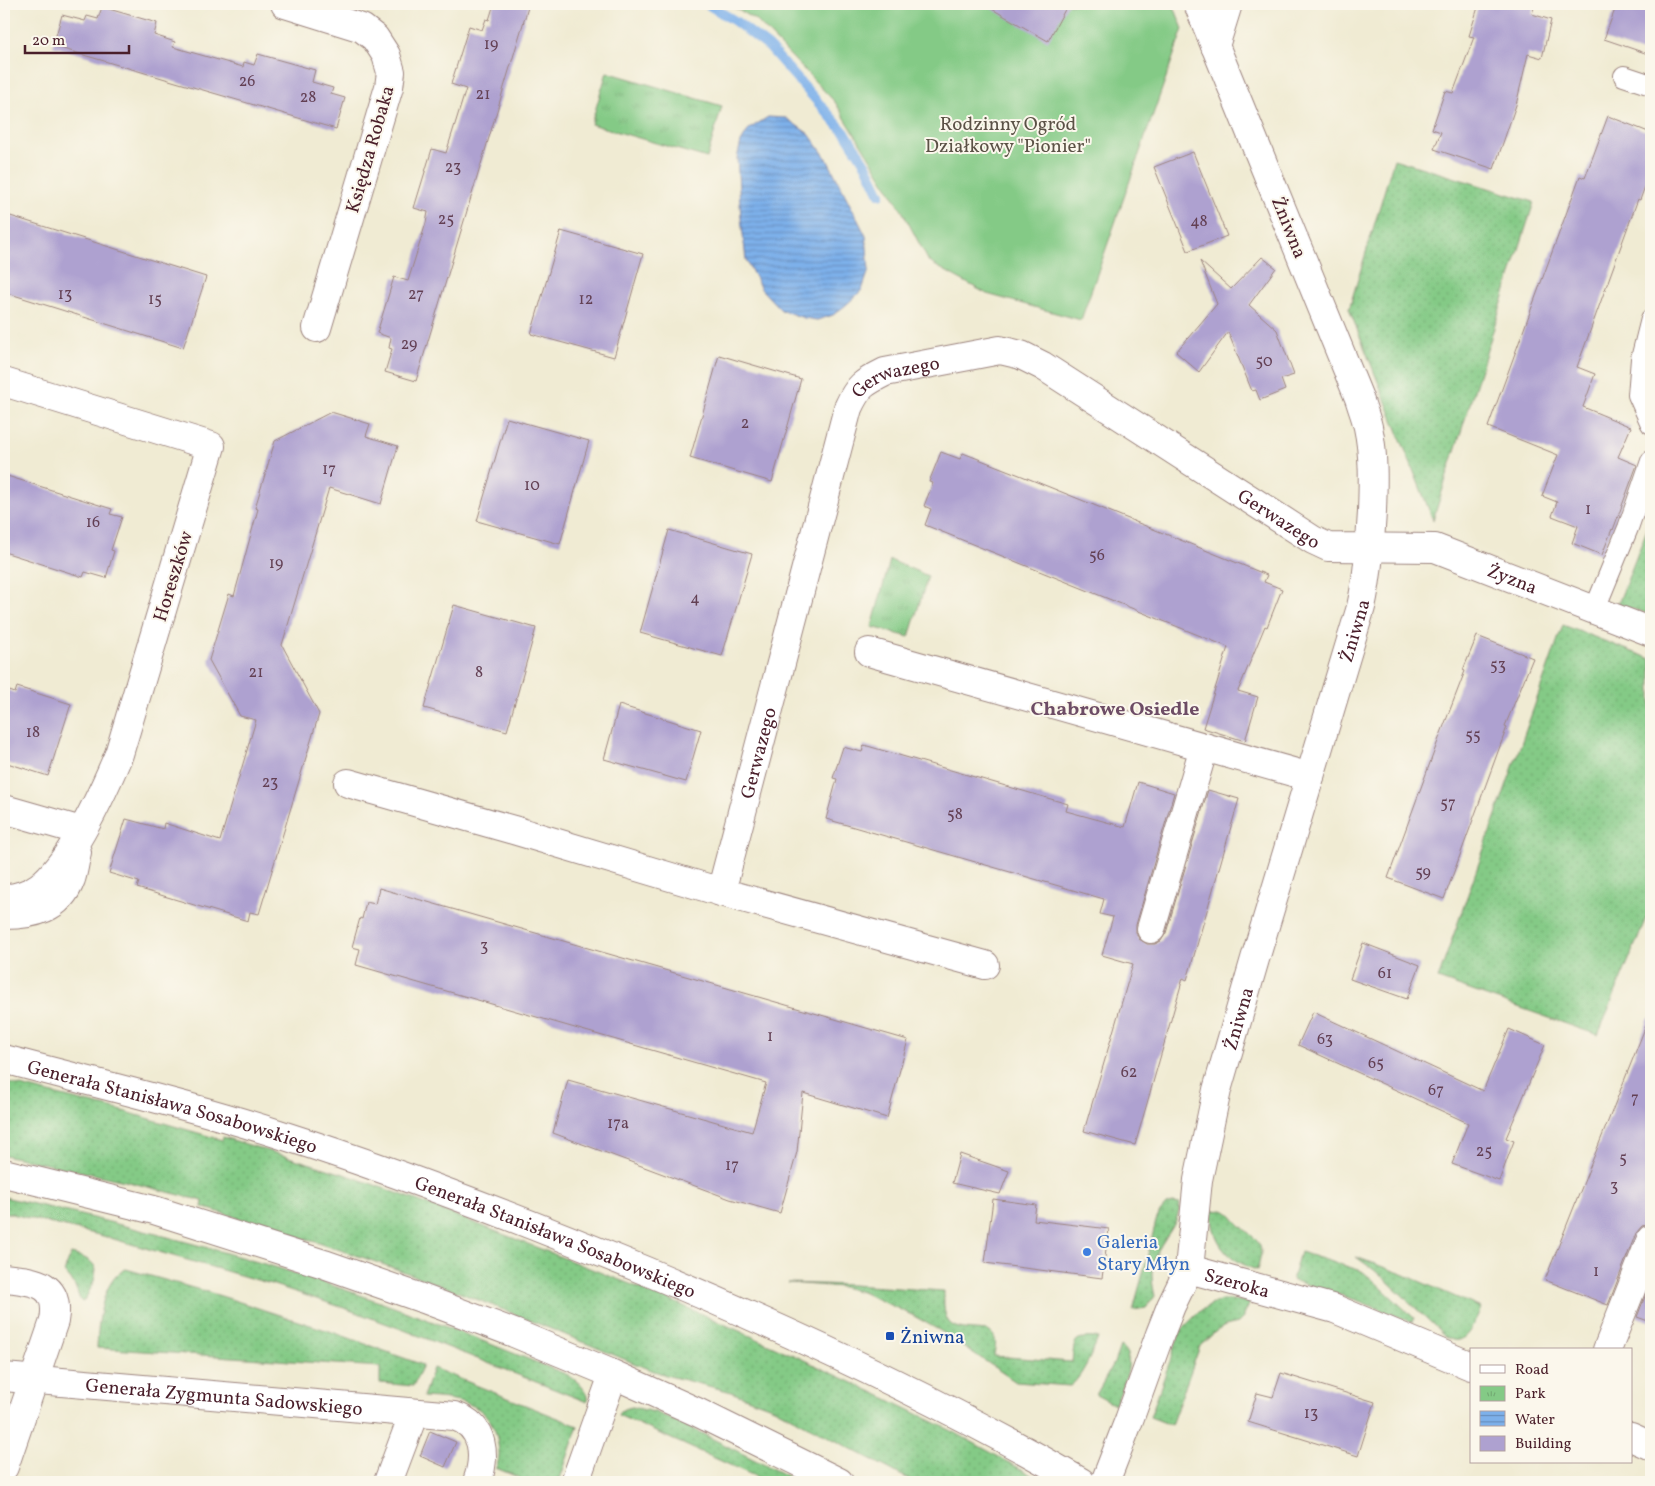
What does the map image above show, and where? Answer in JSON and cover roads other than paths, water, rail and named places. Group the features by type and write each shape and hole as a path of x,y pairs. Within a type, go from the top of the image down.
{"street":[{"name":"Księdza Robaka","path":"284,4 362,28 375,38 386,54 390,72 389,87 317,328"},
{"name":"Żniwna","path":"1189,1269 1198,1180 1217,1090 1361,607 1370,547 1373,487 1368,428 1359,398 1198,4"},
{"path":"1215,46 1228,4"},
{"name":"Gerwazego","path":"721,892 848,408 855,391 868,381 885,372 1000,350 1021,355 1043,366 1314,540 1328,546 1370,547"},
{"name":"Horeszków","path":"4,382 211,446 119,754 104,790 81,831"},
{"name":"Żyzna","path":"1370,547 1435,548 1651,632"},
{"path":"869,652 1310,777"},
{"path":"1151,929 1204,747"},
{"path":"348,783 721,892 984,966"},
{"path":"4,809 81,831"},
{"path":"4,898 24,894 40,886 56,870 81,831"},
{"path":"4,915 37,912 54,904 71,879 81,831"},
{"name":"Generała Stanisława Sosabowskiego","path":"4,1059 285,1136 433,1187 574,1241 748,1314 839,1355 970,1420 1081,1482"},
{"path":"4,1173 154,1210 324,1264 480,1320 613,1374 697,1412 839,1482"},
{"path":"1608,1348 1651,1239"},
{"name":"Szeroka","path":"1105,1482 1171,1306 1189,1269 1335,1309 1470,1366"},
{"path":"4,1278 34,1281 44,1286 56,1308 54,1321 35,1380 4,1467"},
{"path":"575,1482 613,1374"},
{"name":"Generała Zygmunta Sadowskiego","path":"4,1377 454,1416 472,1427 480,1441 483,1458 477,1482"},
{"path":"388,1482 414,1413"},
{"path":"1632,1437 1651,1446"}],"lane":[{"path":"1624,76 1651,85"},
{"path":"1651,319 1641,359 1638,395 1651,424"},
{"path":"1594,611 1628,528 1651,460"}],"water":[{"path":"768,117 786,118 809,134 827,159 866,236 869,270 862,290 833,315 817,320 804,318 781,310 761,289 746,260 737,158 741,142 749,129"}],"waterway":[{"path":"707,4 735,21 769,47 846,134 866,165 880,194"}],"place":[{"name":"Galeria Stary Młyn","path":"1087,1252"},
{"name":"Żniwna","path":"890,1336"}],"district":[{"name":"Chabrowe Osiedle","path":"1115,708"}],"park label":[{"name":"Rodzinny Ogród Działkowy \"Pionier\"","path":"1008,134"}]}
